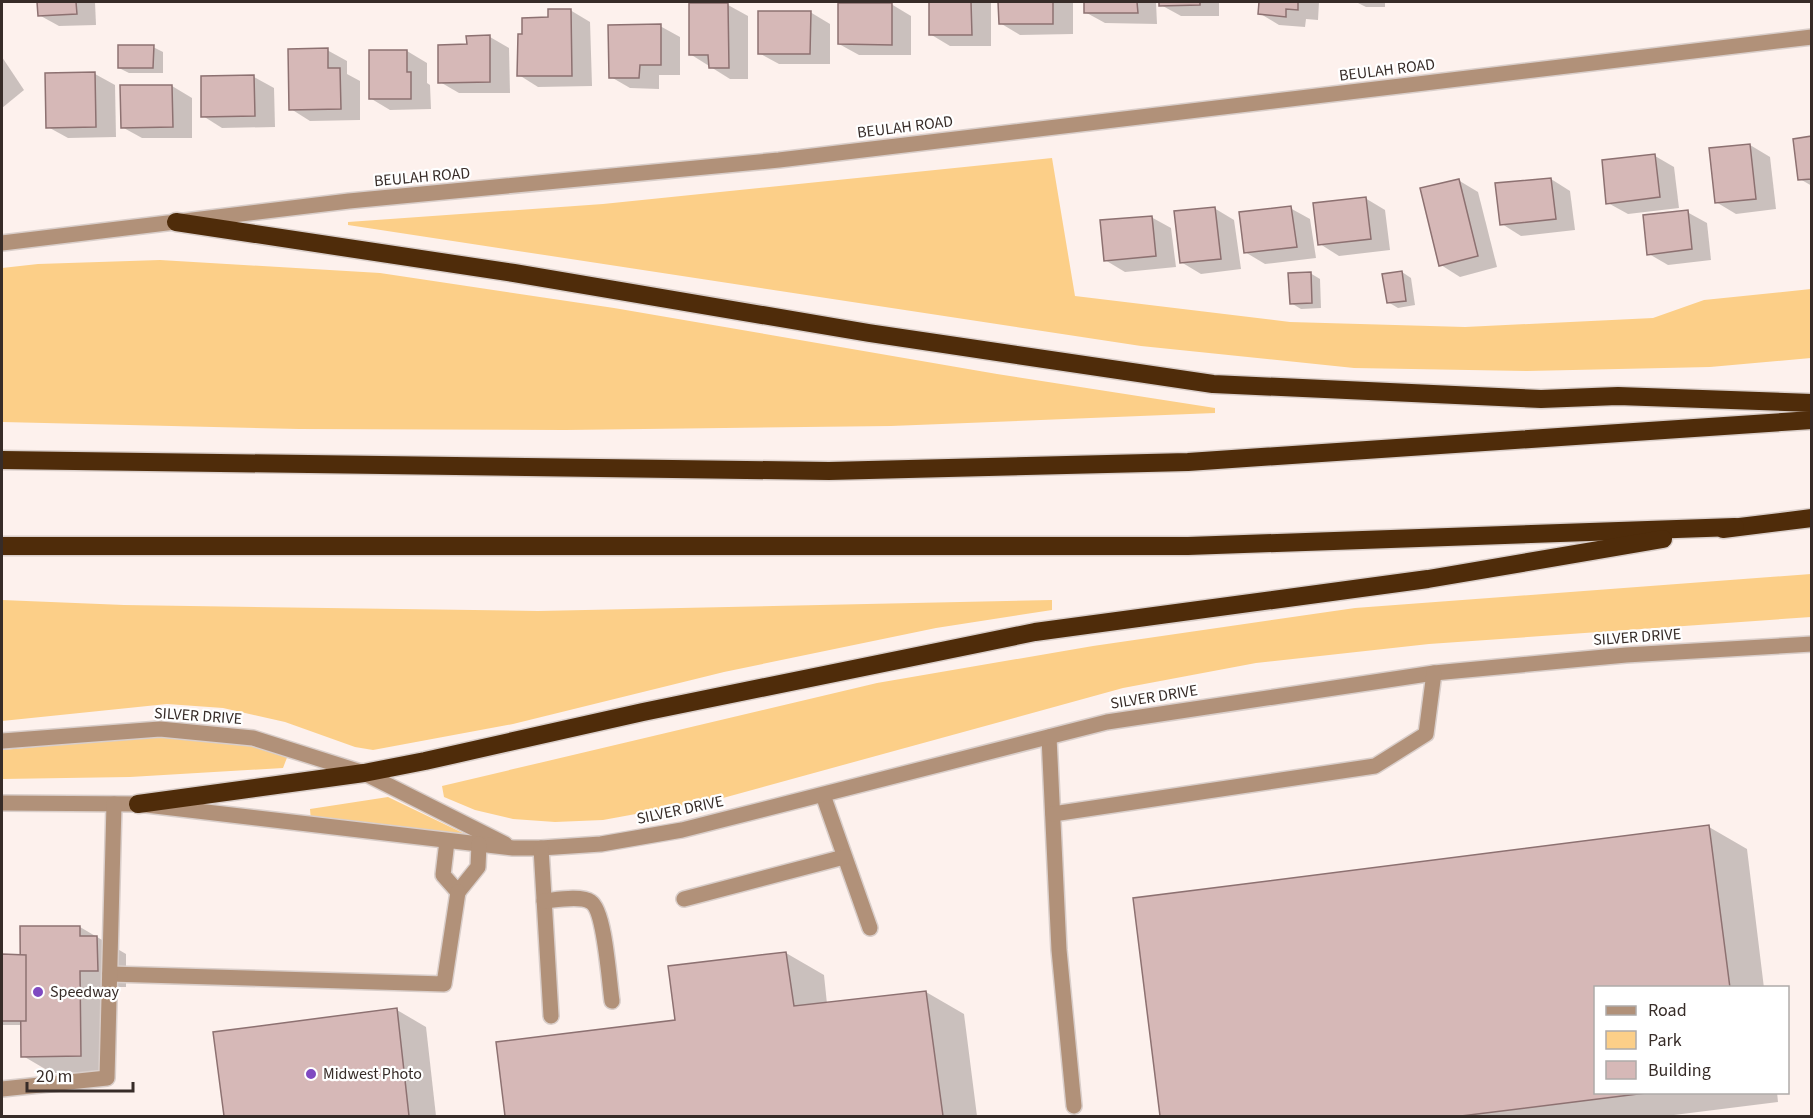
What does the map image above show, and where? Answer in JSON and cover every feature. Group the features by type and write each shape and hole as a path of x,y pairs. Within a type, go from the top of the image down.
{"highway":[{"path":"176,222 514,273 869,333 1213,384 1540,399 1618,396 1812,403"},
{"path":"2,460 830,471 1188,462 1812,420"},
{"path":"138,804 364,773 643,711 1035,632 1428,579 1735,527 1812,518"},
{"path":"2,546 1188,546 1735,527"}],"street":[{"name":"BEULAH ROAD","path":"2,243 361,200 779,160 1812,37"},
{"name":"SILVER DRIVE","path":"2,803 138,804 513,848 602,844 682,830 1107,722 1434,672 1626,655 1812,644"},
{"path":"1053,814 1375,766 1426,734 1434,672"},
{"name":"SILVER DRIVE","path":"2,741 160,729 253,738 364,773 513,848"},
{"path":"1049,737 1059,950 1074,1106"},
{"path":"823,795 870,928"},
{"path":"2,1089 107,1078 114,804"},
{"path":"447,841 443,875 458,892"},
{"path":"110,975 444,984 458,892 478,867 480,844"},
{"path":"541,848 551,1016"},
{"path":"684,899 844,857"},
{"path":"544,902 584,899 596,908 600,914 612,1001"}],"green space":[{"path":"1052,158 1075,296 1290,322 1465,327 1653,318 1704,300 1811,289 1811,358 1710,367 1527,371 1354,368 1141,346 348,225 348,222 603,204"},
{"path":"160,260 380,273 614,308 997,374 1215,408 1215,413 891,426 565,430 299,429 2,422 2,268 38,264"},
{"path":"1811,574 1811,617 1429,644 1256,663 1123,688 723,798 603,820 555,822 513,819 475,810 444,797 442,786 877,683 1093,646 1355,608"},
{"path":"2,600 124,605 538,611 1052,600 1052,610 936,628 724,672 513,724 373,750 355,747 285,722 223,708 167,704 2,721"},
{"path":"147,737 236,743 288,755 283,768 130,777 2,779 2,750"},
{"path":"388,797 465,834 460,847 311,821 310,809"}],"building":[{"path":"37,2 76,2 77,14 38,16"},
{"path":"929,2 971,2 972,35 929,35"},
{"path":"998,2 1053,2 1053,24 999,24"},
{"path":"1084,2 1137,2 1138,13 1084,13"},
{"path":"1159,2 1200,2 1200,5 1159,6"},
{"path":"1259,2 1298,2 1298,10 1286,9 1286,17 1258,14"},
{"path":"689,3 728,3 729,68 709,68 708,55 689,55"},
{"path":"838,3 892,3 892,45 838,44"},
{"path":"548,9 571,9 572,76 517,76 518,34 522,34 522,18 548,17"},
{"path":"758,11 811,11 810,54 758,54"},
{"path":"661,24 661,65 640,65 639,78 609,78 608,25"},
{"path":"490,35 490,82 438,83 438,45 467,44 466,36"},
{"path":"118,45 154,45 153,68 118,68"},
{"path":"328,48 328,68 340,68 341,109 289,110 288,49"},
{"path":"369,50 407,50 407,72 411,72 411,99 369,99"},
{"path":"95,72 96,127 46,128 45,73"},
{"path":"254,75 255,116 201,117 201,76"},
{"path":"120,85 172,85 173,127 121,128"},
{"path":"1812,136 1812,179 1798,180 1793,139"},
{"path":"1750,144 1756,199 1715,203 1709,148"},
{"path":"1655,154 1660,197 1606,204 1602,160"},
{"path":"1551,178 1556,219 1500,225 1495,183"},
{"path":"1459,179 1478,256 1439,266 1420,188"},
{"path":"1366,197 1371,239 1318,245 1313,203"},
{"path":"1291,206 1297,247 1244,253 1239,212"},
{"path":"1215,207 1221,259 1180,263 1174,211"},
{"path":"1688,210 1692,249 1647,255 1643,215"},
{"path":"1152,216 1156,256 1104,261 1100,220"},
{"path":"1402,271 1406,301 1387,303 1382,274"},
{"path":"1311,272 1312,303 1290,304 1288,273"},
{"path":"1709,825 1730,986 1594,986 1594,1094 1638,1094 1461,1116 1160,1116 1133,898"},
{"path":"20,926 80,926 80,936 97,936 98,971 80,971 81,1056 21,1057"},
{"path":"786,952 794,1006 926,991 943,1116 505,1116 496,1042 675,1020 668,966"},
{"path":"2,954 26,955 26,1021 2,1021"},
{"name":"Midwest Photo","path":"397,1008 409,1116 224,1116 213,1032"}],"place":[{"name":"Speedway","path":"38,992"},
{"name":"Midwest Photo","path":"311,1074"}]}
